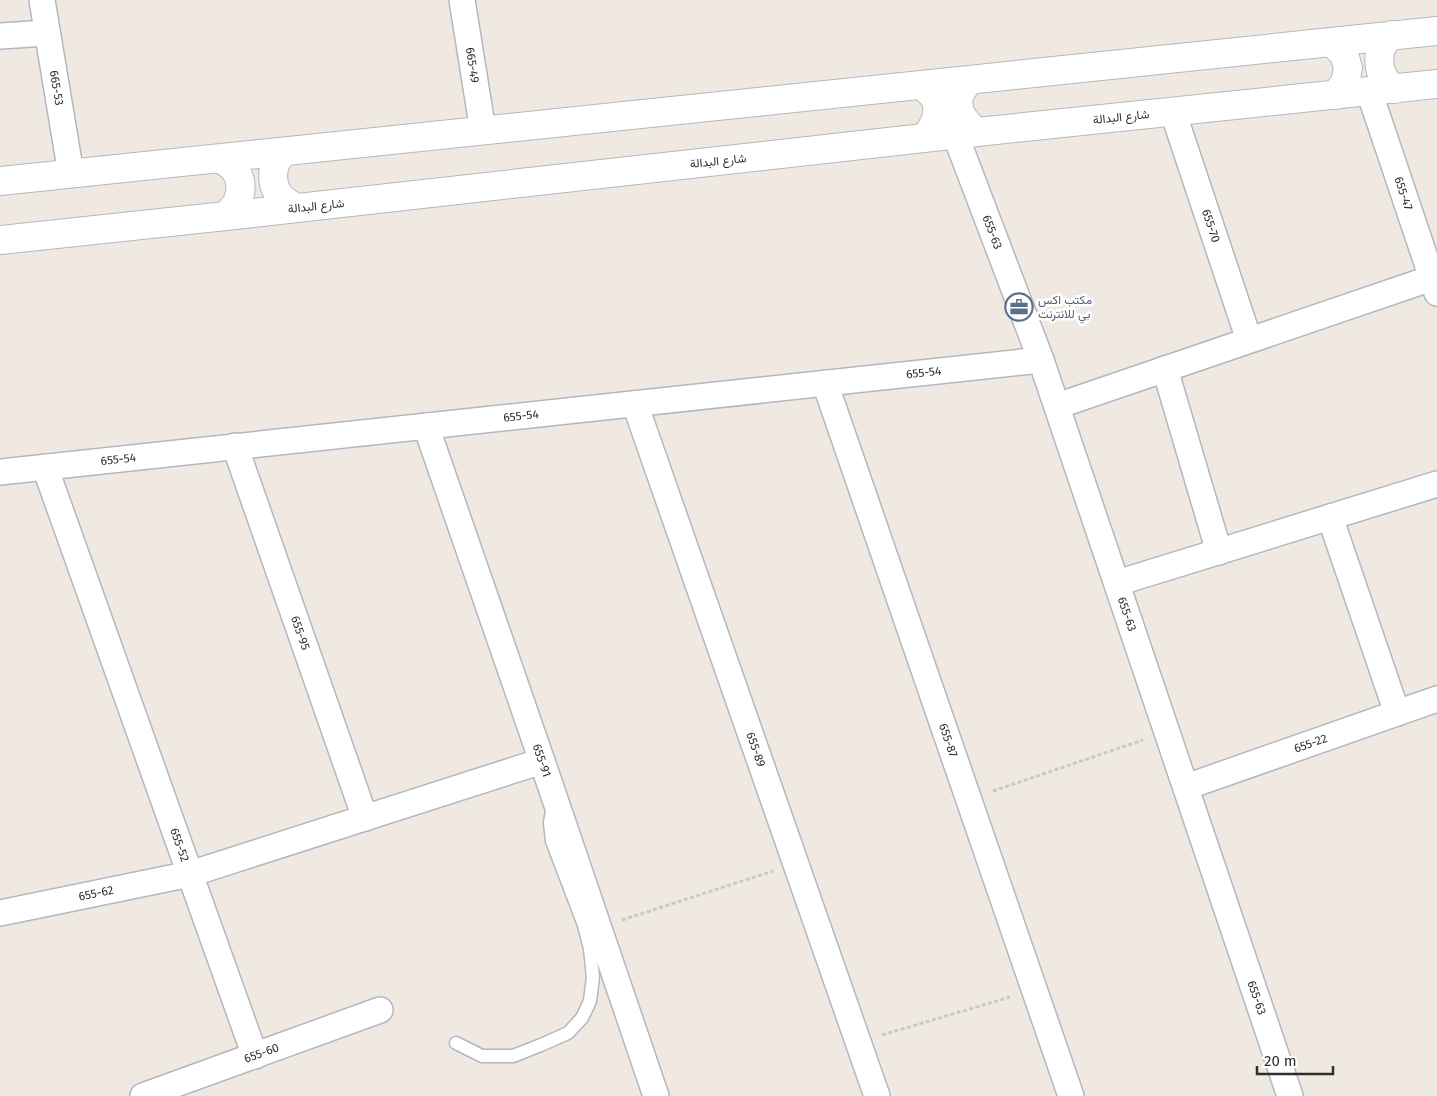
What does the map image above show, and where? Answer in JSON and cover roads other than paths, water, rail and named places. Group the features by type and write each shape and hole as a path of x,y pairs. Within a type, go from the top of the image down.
{"street":[{"name":"665-53","path":"42,0 71,174"},
{"name":"665-49","path":"462,0 483,131"},
{"path":"0,181 1437,30"},
{"path":"0,36 47,33"},
{"path":"1392,35 1380,50 1379,65 1384,79 1395,88"},
{"path":"1331,42 1344,54 1348,68 1345,83 1335,95"},
{"path":"966,133 966,123 959,110 960,94 969,80"},
{"name":"شارع البدالة","path":"0,240 966,133 1437,84"},
{"path":"922,85 934,96 938,111 934,126 925,138"},
{"name":"655-47","path":"1369,92 1434,286"},
{"name":"655-70","path":"1174,112 1249,340"},
{"name":"655-63","path":"966,133 1290,1096"},
{"path":"286,152 281,154 273,168 273,183 280,197 295,208"},
{"path":"219,159 226,161 237,173 241,187 238,202 226,216"},
{"path":"1057,406 1249,340 1434,286"},
{"name":"655-54","path":"0,472 1042,360"},
{"path":"1165,369 1219,552"},
{"name":"655-87","path":"825,383 1070,1096"},
{"name":"655-89","path":"635,404 876,1096"},
{"name":"655-91","path":"426,426 656,1096"},
{"name":"655-95","path":"235,446 365,818"},
{"name":"655-52","path":"45,467 190,874 542,761"},
{"path":"1117,583 1437,484"},
{"path":"1330,517 1398,713"},
{"name":"655-22","path":"1186,787 1437,699"},
{"path":"190,874 255,1056"},
{"name":"655-62","path":"0,914 190,874"},
{"name":"655-60","path":"143,1096 380,1010"}],"lane":[{"path":"456,1042 482,1056 513,1056 541,1046 568,1033 582,1018 590,1001 593,977 590,949 584,925 552,841 550,822 555,798"}],"place":[{"name":"مكتب اكس بي للانترنت","path":"1019,307"}]}
